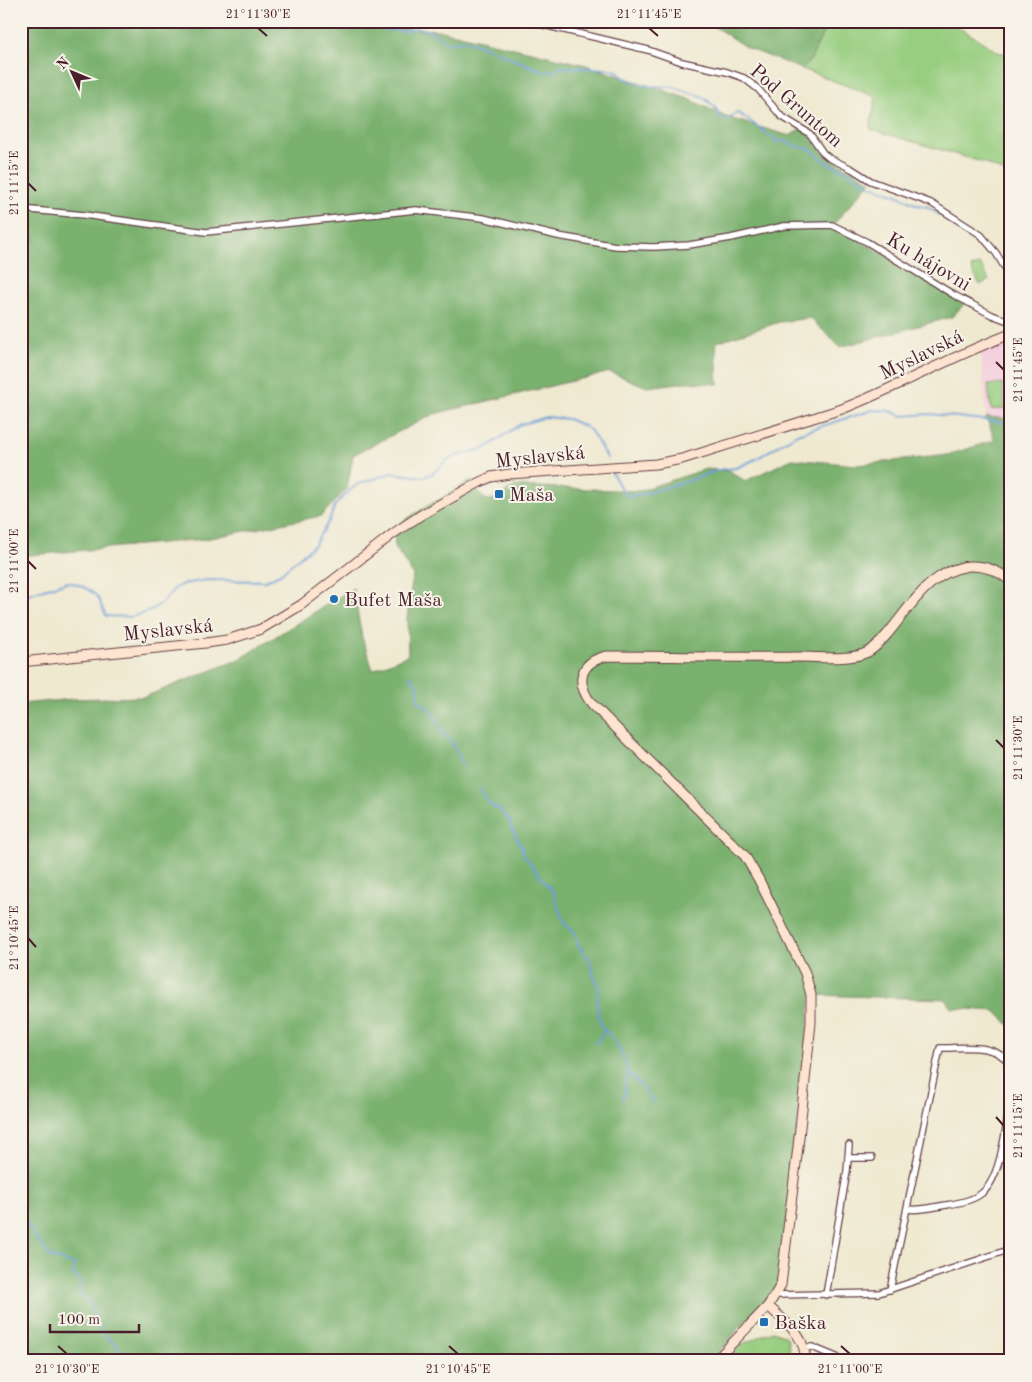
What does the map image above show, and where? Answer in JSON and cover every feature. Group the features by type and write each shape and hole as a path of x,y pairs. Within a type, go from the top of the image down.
{"street":[{"name":"Pod Gruntom","path":"526,21 648,50 676,60 744,78 758,89 780,115 810,134 823,153 829,158 852,169 870,181 931,203 980,235 996,253 1011,278"},
{"name":"Ku hájovni","path":"21,210 84,215 206,232 416,210 483,218 558,236 616,246 654,247 689,245 784,226 832,225 862,239 960,299 1011,322"},
{"name":"Myslavská","path":"21,662 206,643 242,636 261,629 289,613 398,530 430,510 491,477 508,474 656,464 682,459 842,409 865,400 964,352 1011,334"},
{"path":"715,1361 768,1306 781,1285 811,1023 810,987 805,973 752,867 733,844 588,700 582,686 584,672 591,662 607,656 750,658 858,655 876,647 923,590 936,579 949,572 962,567 977,566 1003,574 1011,581"},
{"path":"890,1290 940,1048 992,1050 1004,1057 1011,1065"},
{"path":"907,1209 916,1210 965,1201 978,1196 987,1189 997,1170 1011,1098"},
{"path":"826,1294 847,1171 849,1145"},
{"path":"848,1158 872,1158"},
{"path":"776,1295 879,1292 890,1290 1011,1249"},
{"path":"768,1306 797,1334 804,1348 805,1361"},
{"path":"804,1348 812,1347 846,1361"}],"shaded area":[{"path":"1011,340 1011,419 986,417 981,350"}],"green space":[{"path":"21,21 289,21 307,24 438,30 586,65 689,99 726,117 790,136 802,127 826,156 871,181 833,225 966,302 952,317 840,347 810,318 780,322 716,342 718,384 687,382 647,387 610,372 434,414 353,455 347,489 321,516 205,539 21,556"},
{"path":"706,21 828,21 811,59 802,69 747,48"},
{"path":"828,21 946,21 1000,53 1011,53 1011,176 985,163 870,129 876,97 802,69 811,59"},
{"path":"980,264 989,280 980,285 971,268"},
{"path":"1002,383 1005,408 991,410 988,385"},
{"path":"986,417 1011,419 1011,1027 995,1011 951,1008 945,999 811,995 781,1285 768,1306 751,1316 738,1329 713,1361 30,1361 21,1341 21,704 73,699 144,697 240,659 353,588 362,637 373,670 408,655 407,618 413,575 395,547 394,528 472,480 483,498 490,500 497,498 515,486 639,491 706,469 730,471 745,481 792,459 857,465 948,455 995,440"},
{"path":"773,1331 786,1336 791,1361 725,1361 742,1344"}],"waterway":[{"path":"306,25 319,27 354,21"},
{"path":"355,21 371,25 377,29 404,31 418,28 424,29 449,43 467,40 545,72 555,71 561,67 609,69 617,71 624,78 639,84 673,87 703,97 715,107 721,119 730,118 736,113 740,114 768,136 774,137 775,142 785,141 795,146 810,149 827,163 846,171 869,185 917,205 928,207 954,225"},
{"path":"611,471 627,496 640,495 718,470 736,468 756,459 797,434 873,410 890,411 902,416 930,414 1011,423"},
{"path":"21,596 67,582 85,588 94,594 99,600 106,616 131,617 150,611 163,602 175,588 183,584 207,580 265,581 280,574 314,545 330,519 335,505 358,484 392,473 422,477 432,474 447,460 486,448 519,425 546,417 568,419 584,426 591,431 608,459"},
{"path":"409,676 418,686 418,701 430,709 445,736 450,739 464,766"},
{"path":"480,788 492,806 499,809 510,821 524,855 553,891 563,922 576,934 579,947 589,958 599,987 597,1003 602,1028 616,1044 626,1063 628,1072 623,1099"},
{"path":"596,1044 604,1031"},
{"path":"628,1073 654,1103"},
{"path":"21,1222 27,1224 50,1257 75,1265 73,1275 81,1283 80,1294 89,1300 98,1324 106,1336 119,1348 119,1355 117,1357 119,1361"}],"place":[{"name":"Maša","path":"499,494"},
{"name":"Bufet Maša","path":"334,599"},
{"name":"Baška","path":"764,1322"}]}
